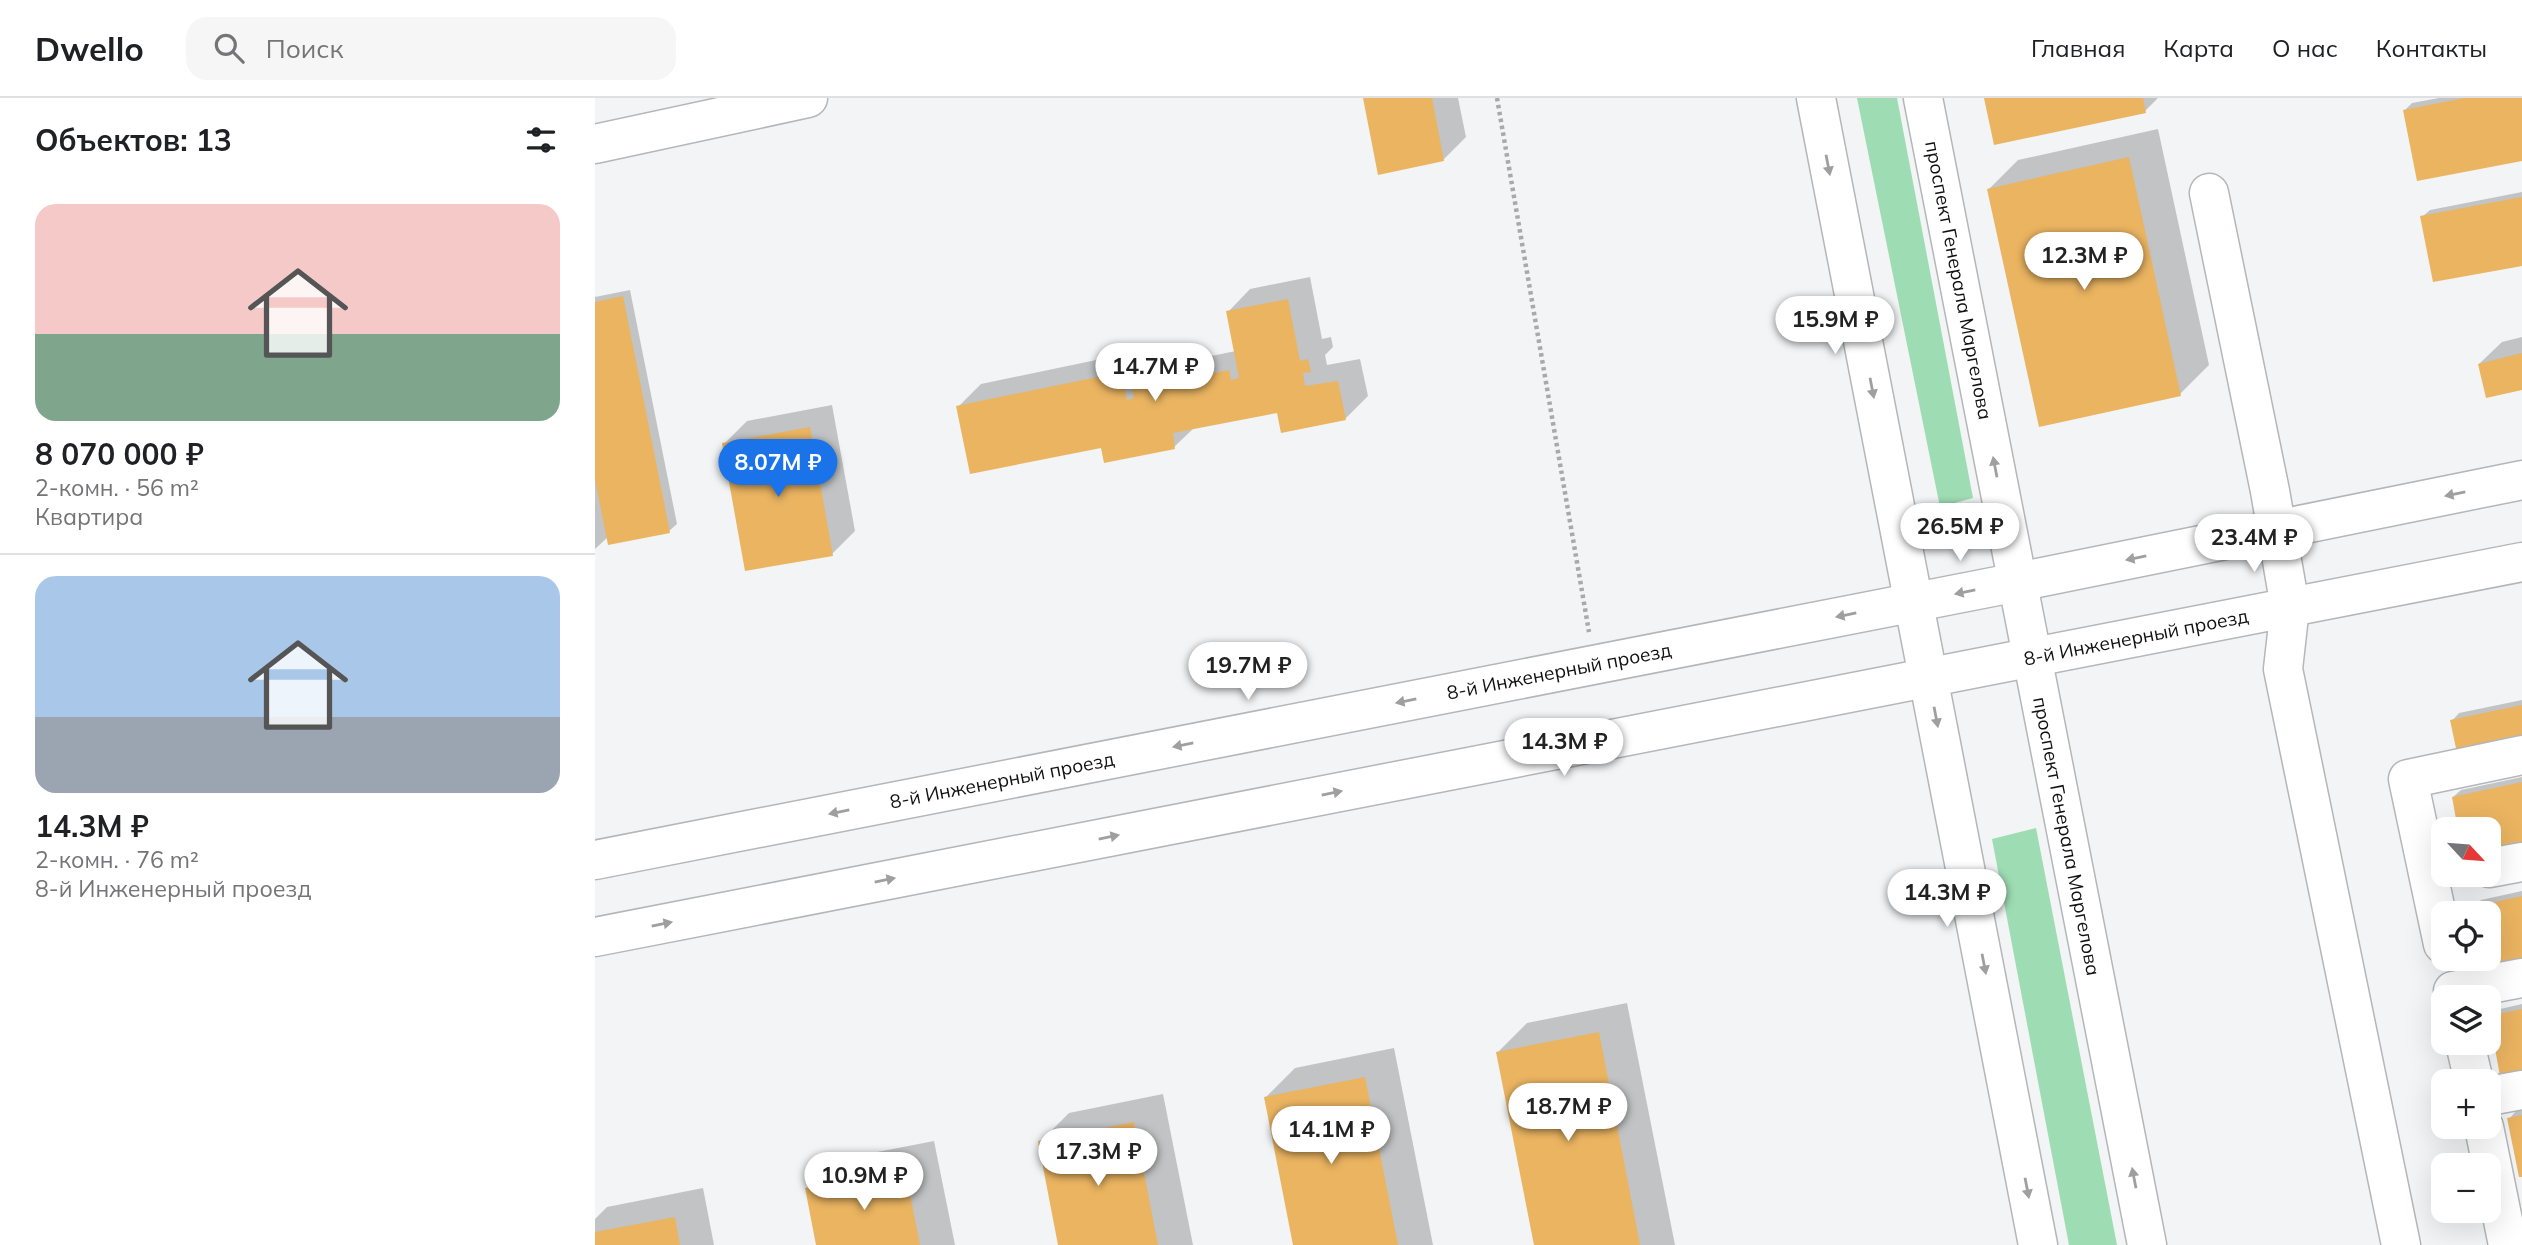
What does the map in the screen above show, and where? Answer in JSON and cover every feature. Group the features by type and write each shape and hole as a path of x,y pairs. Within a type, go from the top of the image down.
{"street":[{"path":"595,144 808,98"},
{"path":"1816,98 2038,1245"},
{"name":"проспект Генерала Маргелова","path":"1923,98 2147,1245"},
{"path":"2209,193 2267,477 2290,607 2283,669 2401,1245"},
{"name":"8-й Инженерный проезд","path":"595,860 2018,582 2522,480"},
{"name":"8-й Инженерный проезд","path":"595,937 2522,562"},
{"path":"2431,844 2408,779 2522,755"},
{"path":"2501,866 2522,862"},
{"path":"2451,983 2522,978"},
{"path":"2501,1094 2522,1090"},
{"path":"2488,1139 2511,1204 2508,1245"}],"path":[{"path":"1497,98 1594,664"}],"green space":[{"path":"1857,98 1897,98 1973,498 1940,507"},
{"path":"2036,828 2117,1245 2069,1245 1992,839"}],"building":[{"path":"1363,98 1432,98 1444,161 1378,175"},
{"path":"1984,98 2143,98 2146,113 1994,145"},
{"path":"2465,98 2522,98 2522,161 2417,181 2403,110"},
{"path":"2129,157 2181,396 2039,427 1987,189"},
{"path":"2522,197 2522,266 2433,282 2420,216"},
{"path":"623,296 670,533 608,545 595,479 595,302"},
{"path":"1288,299 1300,361 1308,359 1311,372 1303,373 1305,386 1338,381 1346,420 1281,433 1277,413 1173,433 1175,449 1104,463 1101,448 970,474 956,406 1122,372 1127,400 1134,398 1132,389 1229,370 1231,380 1239,378 1226,311"},
{"path":"2522,353 2522,390 2486,398 2478,364"},
{"path":"810,427 833,556 745,571 722,443"},
{"path":"2522,705 2522,740 2457,753 2450,720"},
{"path":"2522,782 2522,844 2501,848 2501,817 2456,817 2452,797"},
{"path":"2522,896 2522,958 2501,963 2501,901"},
{"path":"2522,1009 2522,1071 2501,1076 2496,1055 2501,1055 2501,1013"},
{"path":"1599,1032 1640,1245 1534,1245 1496,1052"},
{"path":"1365,1077 1398,1245 1293,1245 1264,1097"},
{"path":"2522,1115 2522,1177 2519,1177 2507,1118"},
{"path":"1134,1122 1158,1245 1058,1245 1038,1141"},
{"path":"905,1169 920,1245 816,1245 805,1188"},
{"path":"675,1217 680,1245 595,1245 595,1232"}]}
